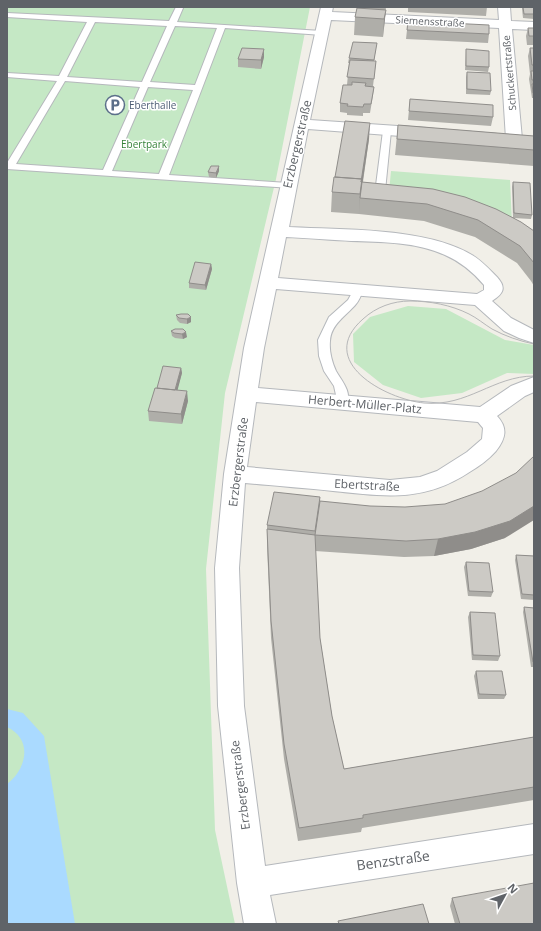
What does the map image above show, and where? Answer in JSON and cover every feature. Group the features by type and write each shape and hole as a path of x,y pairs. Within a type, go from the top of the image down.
{"street":[{"name":"Schuckertstraße","path":"498,138 521,140 505,25 504,7"},
{"name":"Siemensstraße","path":"326,11 534,26"},
{"name":"Erzbergerstraße","path":"260,924 252,883 231,706 227,568 235,474 246,394 267,283 326,11"},
{"path":"302,124 443,134"},
{"path":"267,283 480,300 493,292 493,284 478,268 444,248 410,240 278,231"},
{"path":"480,300 498,319 512,328 534,337"},
{"path":"484,415 518,390 534,384"},
{"name":"Herbert-Müller-Platz","path":"246,394 342,401 484,415"},
{"name":"Ebertstraße","path":"235,474 390,488 414,486 432,482 455,470 481,453 493,439 494,426 484,415"},
{"name":"Benzstraße","path":"252,883 534,839"}],"lane":[{"path":"7,25 11,15 20,7"},
{"path":"106,173 179,8"},
{"path":"11,15 222,26 322,33"},
{"path":"92,20 62,79 8,166 288,186"},
{"path":"163,177 222,26"},
{"path":"7,75 198,88"},
{"path":"387,131 380,193 401,195"},
{"path":"342,401 340,386 330,371 325,356 324,340 333,320 352,302 358,291"}],"green space":[{"name":"Ebertpark","path":"7,7 310,7 276,179 225,393 206,569 215,830 235,924 7,924"},
{"path":"391,171 510,180 512,223 389,192"},
{"path":"408,306 446,309 505,340 534,345 534,374 507,373 462,393 421,398 383,385 354,362 353,334 370,317"}],"water":[{"path":"7,709 23,713 44,736 75,924 7,924 7,784 14,778 23,763 24,746 21,739 15,732 7,727"}],"building":[{"path":"523,7 534,7 534,14 524,14"},
{"path":"357,8 386,10 384,19 355,17"},
{"path":"408,21 489,25 489,34 407,30"},
{"path":"528,28 534,28 534,36 529,36"},
{"path":"353,42 377,43 374,60 349,58"},
{"path":"242,48 264,49 261,60 238,59"},
{"path":"530,48 534,48 534,65 532,65"},
{"path":"466,49 489,51 489,67 466,66"},
{"path":"350,60 376,61 374,79 347,77"},
{"path":"531,71 534,71 534,80 532,80"},
{"path":"467,72 490,73 491,91 467,89"},
{"path":"352,82 366,83 365,86 374,87 371,104 364,104 363,107 347,106 348,104 340,103 343,85 352,85"},
{"path":"532,84 534,84 534,93 533,93"},
{"path":"410,99 493,105 493,117 409,111"},
{"path":"345,121 370,123 361,179 335,177"},
{"path":"398,125 534,136 534,150 397,139"},
{"path":"211,166 219,166 216,173 208,172"},
{"path":"334,177 362,179 360,194 332,192"},
{"path":"362,182 433,189 465,197 496,209 521,222 534,231 534,263 520,246 478,220 427,204 360,198"},
{"path":"513,182 530,183 532,215 514,213"},
{"path":"195,262 211,264 205,285 189,283"},
{"path":"188,314 191,317 187,319 179,318 176,315"},
{"path":"175,329 183,329 186,332 182,334 171,331"},
{"path":"163,366 181,368 175,390 157,388"},
{"path":"155,388 187,391 181,414 148,411"},
{"path":"534,456 534,506 510,521 475,532 438,539 406,541 315,535 320,501 370,506 405,507 445,504 482,491 516,473"},
{"path":"274,492 320,497 315,531 267,525"},
{"path":"267,529 315,535 320,638 332,716 344,769 534,737 534,787 363,815 363,818 299,828 284,744 271,621"},
{"path":"516,555 534,556 534,595 522,594"},
{"path":"466,562 489,563 493,592 469,591"},
{"path":"524,607 534,608 534,662 533,662"},
{"path":"470,612 495,613 500,656 473,655"},
{"path":"476,671 502,671 506,695 479,694"},
{"path":"534,883 534,924 460,924 452,898"},
{"path":"423,904 429,924 339,924 338,921"}],"tram line":[{"path":"534,344 502,334 472,316 455,308 433,303 410,301 397,302 373,311 363,319 350,335 347,349 351,363 361,375 375,386 408,400 424,403 440,403 454,400 519,377 534,376"}],"place":[{"name":"Eberthalle","path":"115,105"}]}
